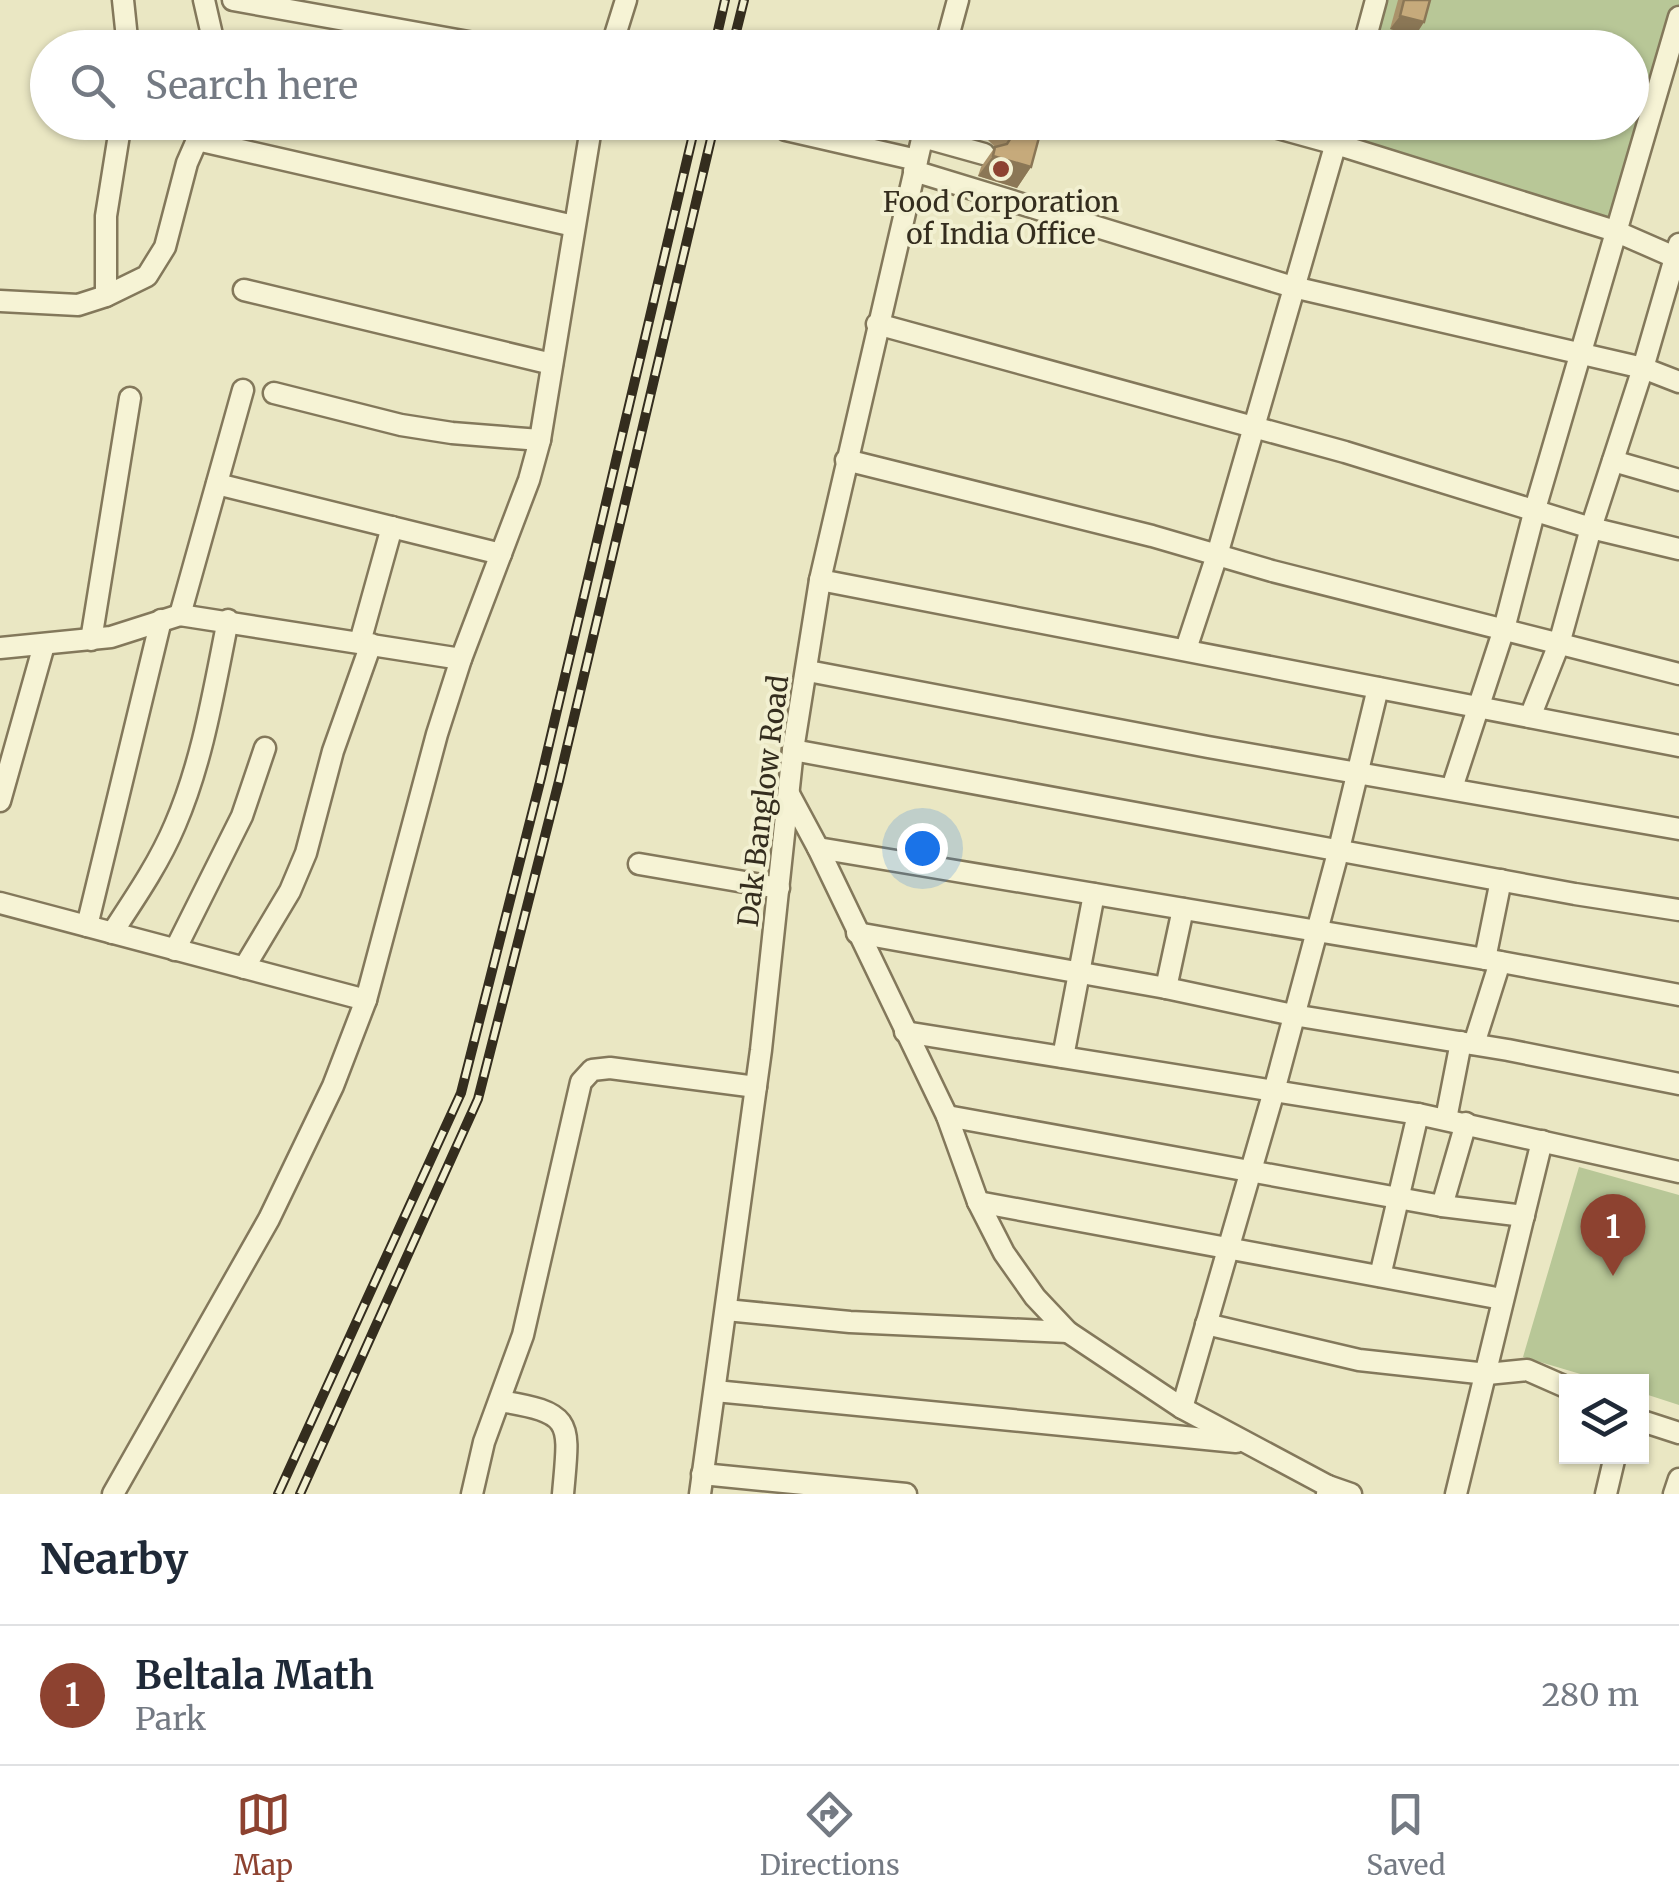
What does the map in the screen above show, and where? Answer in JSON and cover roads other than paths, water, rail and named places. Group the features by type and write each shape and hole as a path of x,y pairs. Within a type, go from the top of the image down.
{"street":[{"path":"123,0 126,30"},
{"path":"204,0 213,30"},
{"path":"233,0 401,30"},
{"path":"949,30 958,0"},
{"path":"1367,30 1374,0"},
{"path":"615,30 620,1"},
{"path":"1649,117 1679,16"},
{"path":"106,296 106,216 117,140"},
{"path":"0,301 78,305 146,276 166,247 187,163 197,140"},
{"path":"233,140 574,226"},
{"path":"113,1494 269,1220 333,1086 366,1000 437,734 540,440 589,140"},
{"path":"822,140 916,166 1294,287 1643,368 1679,382"},
{"name":"Dak Banglow Road","path":"701,1484 756,1086 793,750 820,580 922,140"},
{"path":"949,140 984,154"},
{"path":"1321,140 1677,253 1559,644 1530,717"},
{"path":"1186,649 1337,140"},
{"path":"1452,788 1481,708 1642,140"},
{"path":"244,290 552,364"},
{"path":"877,324 1679,550"},
{"path":"87,926 170,617 217,484 243,390"},
{"path":"274,393 401,425 540,440"},
{"path":"91,640 130,398"},
{"path":"846,460 1679,674"},
{"path":"1612,461 1679,480"},
{"path":"217,484 501,554"},
{"path":"244,968 290,891 306,853 365,643 392,527"},
{"path":"820,580 1679,746"},
{"path":"0,648 91,640 170,617 228,620 462,659"},
{"path":"112,933 160,856 186,798 228,620"},
{"path":"0,801 44,645"},
{"path":"808,670 1208,747 1679,829"},
{"path":"1182,1408 1274,1091 1378,688"},
{"path":"175,950 242,816 265,748"},
{"path":"793,750 1679,910"},
{"path":"789,794 947,1116 978,1202 1004,1253 1035,1297 1068,1332 1182,1408 1328,1490 1352,1494"},
{"path":"818,848 1493,960 1679,996"},
{"path":"639,864 779,888"},
{"path":"1442,1206 1468,1043 1493,960 1501,880"},
{"path":"1063,1057 1094,894"},
{"path":"0,903 366,1000"},
{"path":"1166,988 1183,909"},
{"path":"856,933 1679,1084"},
{"path":"905,1032 1418,1114 1679,1172"},
{"path":"472,1494 484,1442 523,1334 581,1082 592,1070 610,1068 756,1086"},
{"path":"1380,1276 1418,1114"},
{"path":"947,1116 1442,1206 1524,1216"},
{"path":"1456,1494 1542,1142"},
{"path":"978,1202 1502,1299"},
{"path":"726,1310 850,1322 1068,1332"},
{"path":"1206,1324 1358,1360 1487,1374 1527,1370 1559,1384"},
{"path":"715,1391 1242,1443"},
{"path":"500,1401 538,1407 562,1420 566,1433 563,1494"},
{"path":"1649,1423 1679,1433"},
{"path":"1606,1494 1613,1464"},
{"path":"1674,1494 1679,1479"},
{"path":"701,1484 906,1494"}],"railway":[{"path":"718,30 725,0"},
{"path":"736,30 744,0"},
{"path":"278,1494 461,1093 541,778 692,140"},
{"path":"300,1494 478,1099 559,781 711,140"}],"place":[{"name":"Food Corporation of India Office","path":"1001,169"},
{"name":"Beltala Math","path":"1613,1276"}]}
